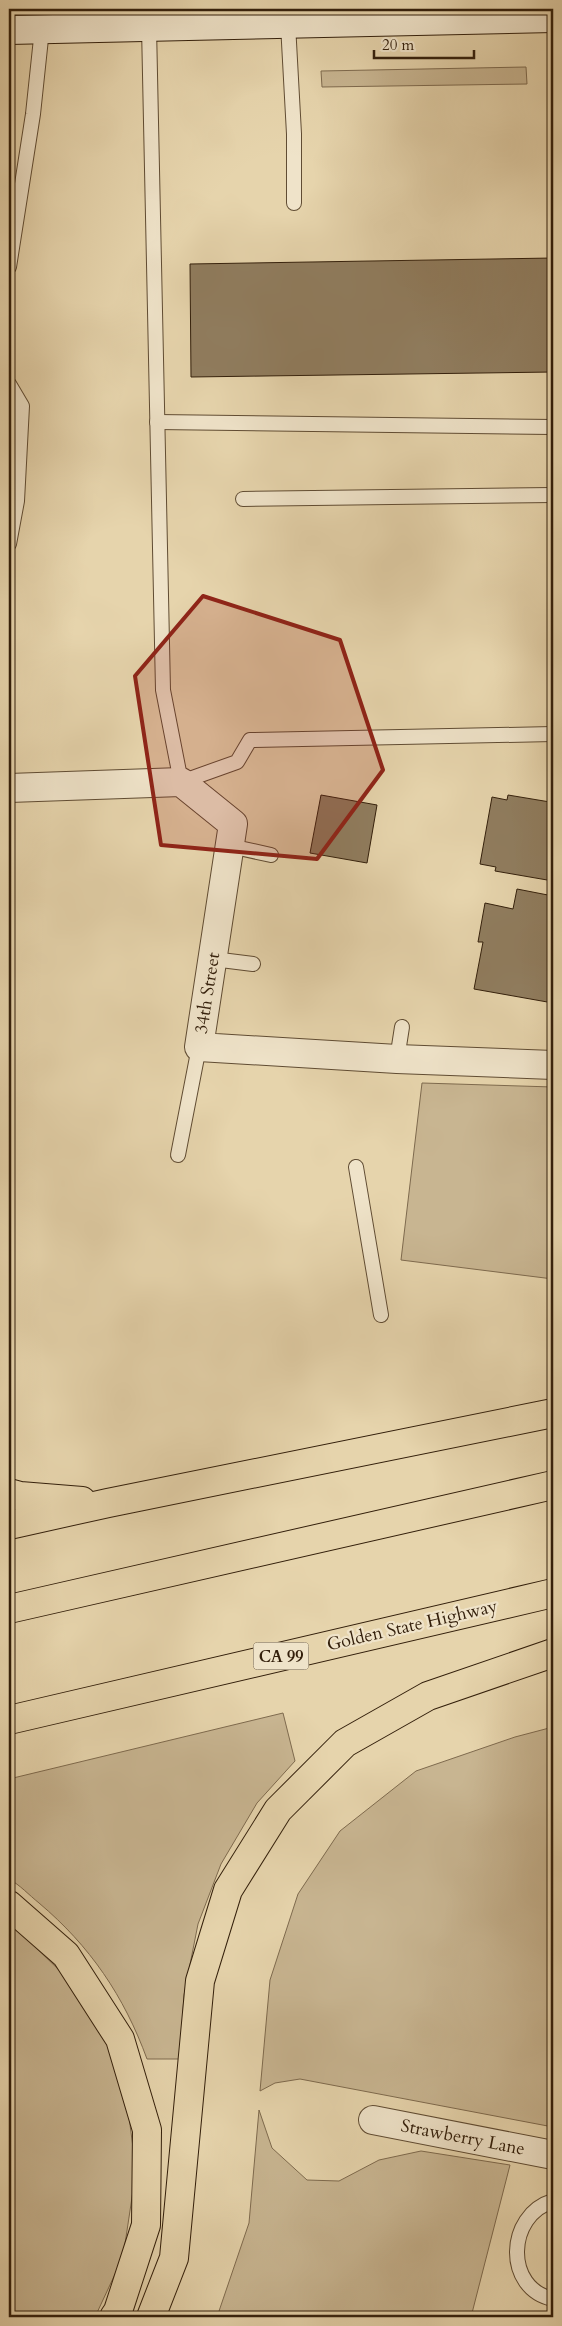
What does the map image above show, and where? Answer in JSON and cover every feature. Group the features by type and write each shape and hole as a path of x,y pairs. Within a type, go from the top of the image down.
{"highway":[{"path":"9,1526 108,1502 553,1413"},
{"path":"9,1608 553,1485"},
{"path":"9,1493 20,1496 108,1502"},
{"name":"Golden State Highway","path":"9,1720 553,1594"},
{"path":"151,2317 174,2258 200,1981 228,1890 278,1810 345,1744 428,1696 553,1653"},
{"path":"9,1905 66,1955 120,2039 147,2130 146,2225 114,2317"}],"street":[{"path":"14,9 29,29 87,18 149,27 288,24 480,14 553,18"},
{"path":"9,788 181,782"},
{"name":"34th Street","path":"181,782 233,824 199,1047 396,1059 553,1065"},
{"name":"Strawberry Lane","path":"373,2120 553,2155"}],"lane":[{"path":"288,24 294,134 294,203"},
{"path":"149,27 163,690 181,782 237,762 250,740 553,734"},
{"path":"9,267 33,114 29,29"},
{"path":"9,384 22,406 17,501 9,544"},
{"path":"157,422 553,427"},
{"path":"243,499 553,495"},
{"path":"230,846 271,855"},
{"path":"213,959 253,964"},
{"path":"396,1059 402,1026"},
{"path":"178,1155 199,1047"},
{"path":"356,1168 381,1315"},
{"path":"553,2201 532,2212 522,2225 517,2242 517,2259 522,2276 534,2289 553,2299"}],"highlighted area":[{"path":"203,596 340,640 383,770 317,859 161,845 135,676"}],"shaded area":[{"path":"526,67 527,84 322,87 321,71"},
{"path":"422,1083 553,1087 553,1279 401,1260"},
{"path":"283,1713 295,1761 257,1803 221,1864 198,1924 184,1995 180,2059 147,2059 128,2014 90,1955 57,1919 21,1887 9,1879 9,1779"},
{"path":"553,1727 553,2127 300,2079 275,2083 260,2091 270,1980 298,1894 340,1831 416,1771 515,1737"},
{"path":"9,1924 16,1928 63,1974 100,2024 125,2086 136,2171 123,2257 95,2317 9,2317"},
{"path":"259,2110 272,2148 307,2180 339,2181 379,2160 421,2151 510,2165 471,2317 217,2317 249,2223"}],"building":[{"path":"553,258 553,372 191,377 190,264"},
{"path":"552,794 553,881 495,871 496,867 480,864 492,797 507,800 508,795 550,802"},
{"path":"321,795 377,805 367,863 310,853"},
{"path":"517,889 553,896 553,1003 474,989 483,942 478,942 485,903 513,909"}]}
